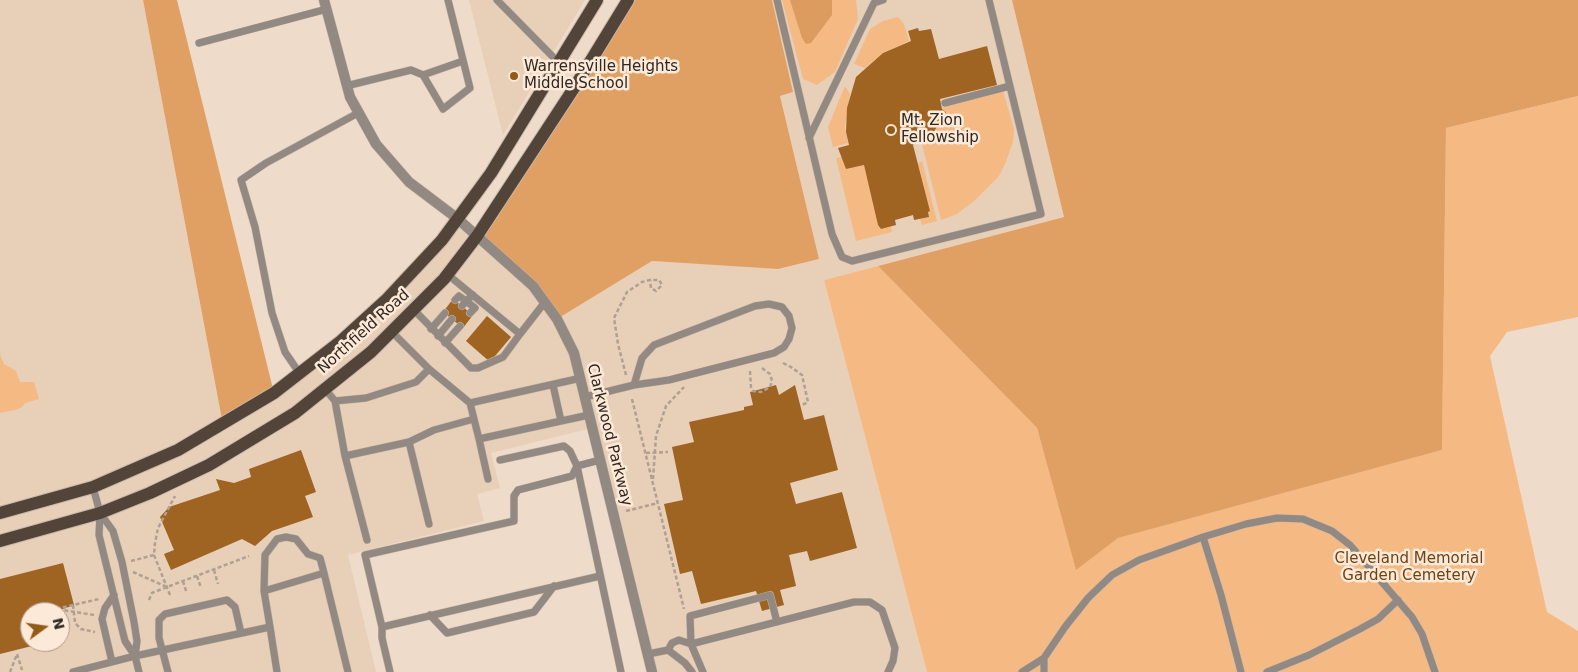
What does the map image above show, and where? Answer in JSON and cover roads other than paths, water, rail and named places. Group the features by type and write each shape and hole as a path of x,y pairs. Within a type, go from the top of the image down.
{"main road":[{"name":"Northfield Road","path":"0,513 93,487 152,463 201,438 300,374 386,300 442,240 491,173 597,0"},
{"name":"Northfield Road","path":"0,541 100,513 150,493 209,465 280,422 326,389 392,332 414,310 447,274 477,236 576,85 628,0"}],"street":[{"name":"Clarkwood Parkway","path":"326,5 346,86 358,114 376,144 398,172 458,219 533,286 545,302 574,353 652,672"}],"lane":[{"path":"346,86 410,70 422,75 443,110 470,88 448,0"},
{"path":"497,0 559,63"},
{"path":"777,0 832,234 842,257 852,261 1041,214 989,0"},
{"path":"809,138 874,3 881,0"},
{"path":"199,43 326,5"},
{"path":"422,75 463,61"},
{"path":"946,102 1010,86"},
{"path":"300,374 285,352 272,313 256,227 241,180 266,163 358,114"},
{"path":"447,274 520,334"},
{"path":"464,304 472,295"},
{"path":"455,300 459,296 464,304 475,308 470,313"},
{"path":"414,310 462,361 471,368 478,368 503,357 545,302"},
{"path":"585,397 634,385 670,380 774,353 784,347 789,339 792,328 788,316 782,307 769,304 755,306 654,345 642,358 634,385"},
{"path":"431,329 445,313"},
{"path":"438,336 452,319"},
{"path":"445,343 460,326"},
{"path":"392,332 429,369 470,403 488,478"},
{"path":"335,401 366,398 416,382 429,369"},
{"path":"470,403 581,378"},
{"path":"553,385 561,421"},
{"path":"326,389 335,401 344,456 367,540"},
{"path":"479,439 589,415"},
{"path":"344,456 410,442 434,430 474,419"},
{"path":"410,442 429,524"},
{"path":"500,460 564,446 570,451 577,466 621,672"},
{"path":"390,672 382,638 382,626 365,555 514,521 514,496 518,490 572,476 577,466 600,460"},
{"path":"93,487 100,513 99,535 125,641 135,656 139,672"},
{"path":"100,513 113,530 122,562 137,641 135,656"},
{"path":"1022,672 1044,658 1088,598 1112,575 1138,560 1203,537 1246,524 1277,518 1304,519 1332,531 1350,545 1398,600 1422,634 1435,672"},
{"path":"277,672 264,591 265,555 277,539 286,537 296,539 308,554 320,558 348,672"},
{"path":"1203,537 1242,672"},
{"path":"264,591 324,574"},
{"path":"382,626 600,576"},
{"path":"430,614 447,633 534,612 554,586"},
{"path":"112,662 102,619 105,608 114,595"},
{"path":"703,672 691,644 690,616 770,595 777,622"},
{"path":"168,672 158,626 159,620 165,614 227,600 235,607 241,634"},
{"path":"1267,672 1310,655 1378,620 1398,600"},
{"path":"668,650 672,643 679,640 691,644 854,602 870,602 882,610 895,648 893,661 888,672"},
{"path":"73,672 135,656 270,627"},
{"path":"648,654 668,650 685,663 692,672"},
{"path":"1044,658 1044,672"}],"place":[{"name":"Warrensville Heights Middle School","path":"514,76"},
{"name":"Mt. Zion Fellowship","path":"891,130"}],"park label":[{"name":"Cleveland Memorial Garden Cemetery","path":"1409,568"}]}
